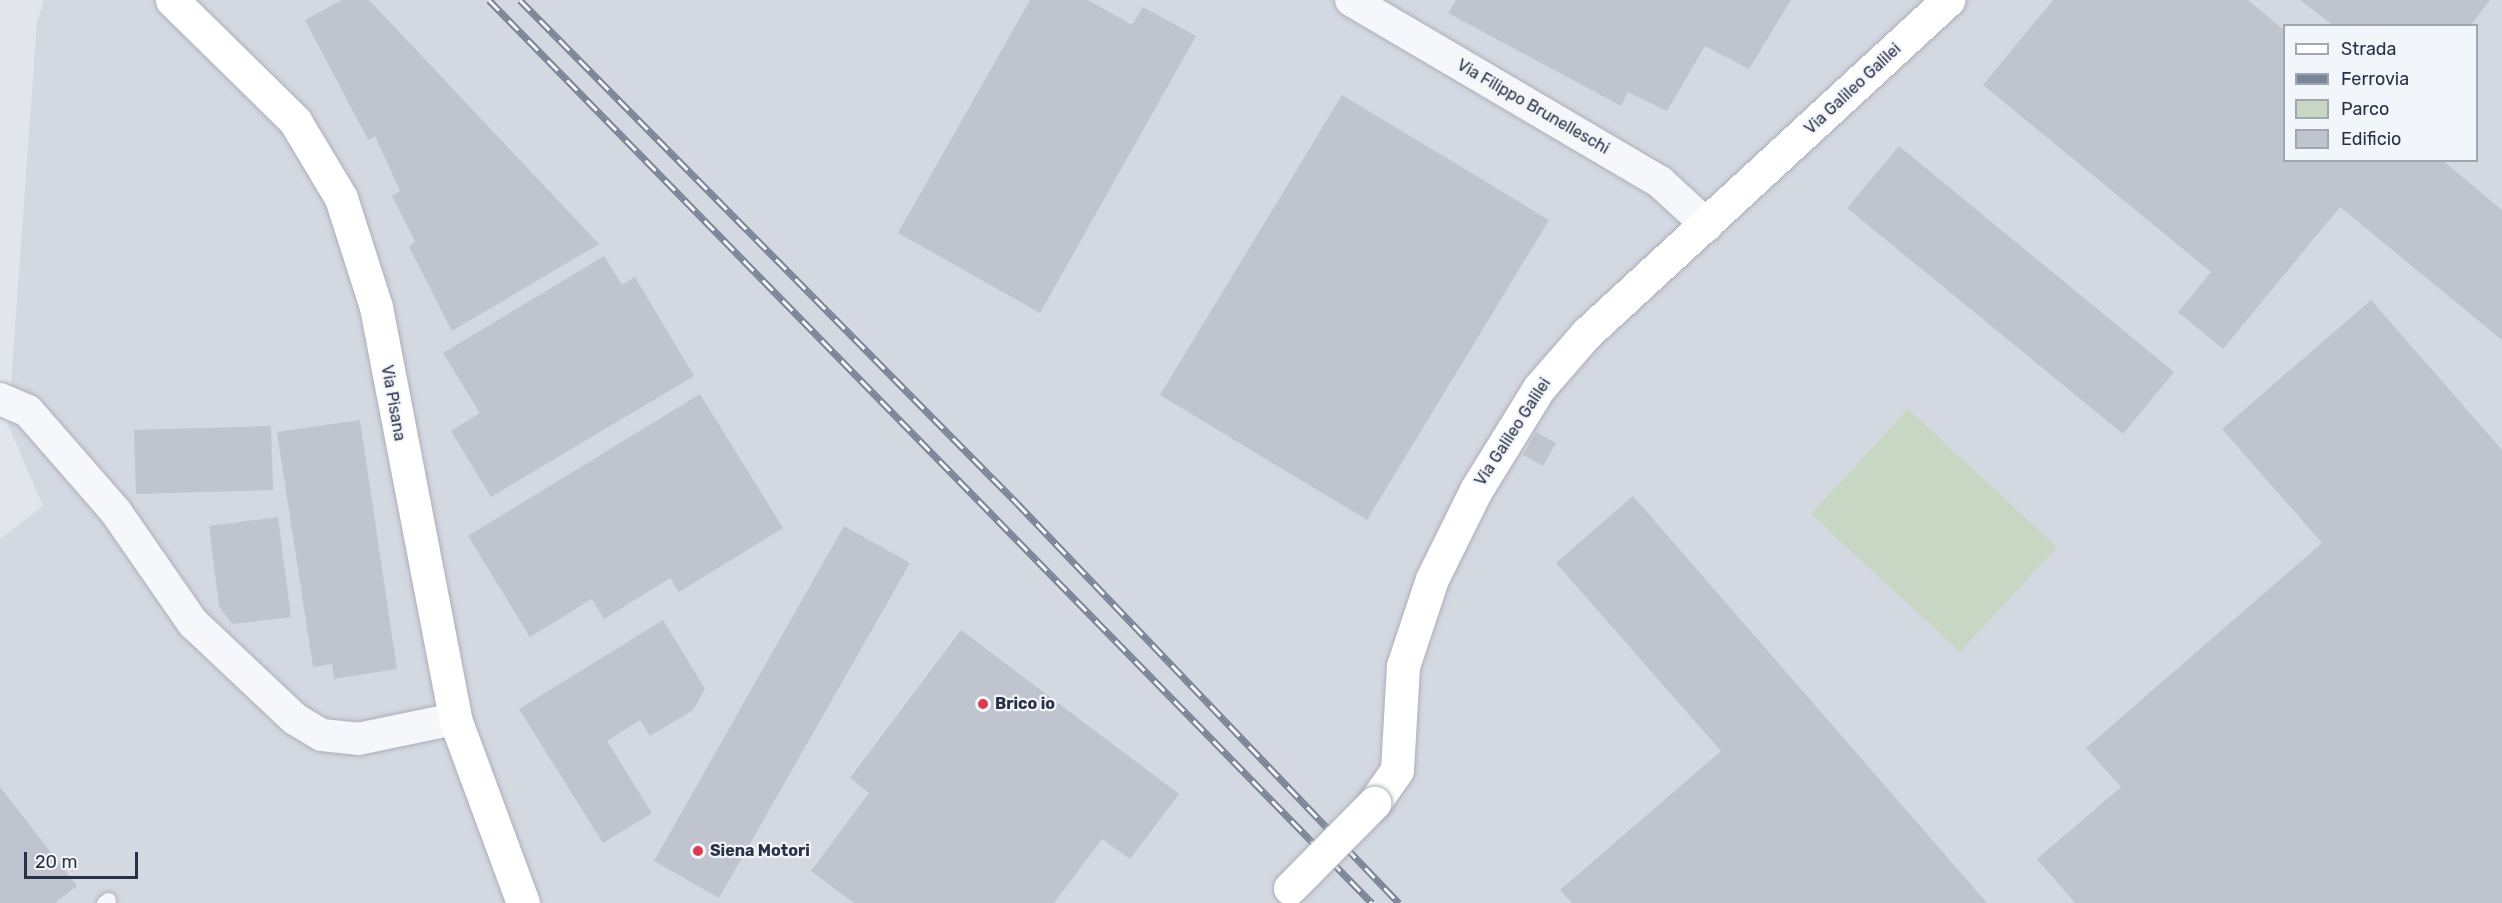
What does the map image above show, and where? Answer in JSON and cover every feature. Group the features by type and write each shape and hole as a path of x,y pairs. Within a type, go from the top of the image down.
{"street":[{"name":"Via Pisana","path":"172,0 295,120 341,198 376,307 455,718 510,861 523,903"},
{"name":"Via Filippo Brunelleschi","path":"1351,0 1660,182 1707,225"},
{"name":"Via Galileo Galilei","path":"1284,896 1374,803 1397,770 1401,681 1412,632 1446,549 1493,460 1568,353 1948,0"},
{"path":"0,399 28,411 116,512 193,623 295,719 322,735 358,739 455,718"},
{"name":"Via Pisana","path":"510,861 544,903"}],"shaded area":[{"path":"44,0 2502,0 2502,903 0,903 0,539 43,506 8,425 37,22"}],"green space":[{"path":"1908,409 2057,547 1960,652 1811,514"}],"building":[{"path":"342,0 369,0 599,244 452,331 409,247 415,241 392,196 400,191 375,136 368,140 305,20"},
{"path":"1030,0 1088,0 1132,25 1143,7 1196,36 1040,313 898,233"},
{"path":"1456,0 1791,0 1749,69 1705,46 1667,111 1628,92 1621,106 1448,13"},
{"path":"2053,0 2248,0 2283,29 2283,162 2444,162 2502,210 2502,340 2340,207 2223,349 2178,312 2211,272 1983,85"},
{"path":"2300,0 2490,0 2472,24 2331,24"},
{"path":"1342,95 1549,220 1367,520 1160,395"},
{"path":"1899,146 2174,372 2123,434 1847,208"},
{"path":"604,256 622,285 635,277 694,376 491,497 451,431 480,413 443,353"},
{"path":"2371,300 2502,450 2502,903 2075,903 2037,859 2121,787 2086,748 2322,543 2222,429"},
{"path":"700,394 783,528 679,592 670,578 604,619 592,599 530,637 468,536"},
{"path":"360,420 397,669 334,679 332,664 313,667 277,432"},
{"path":"271,426 273,490 136,494 134,430"},
{"path":"1536,432 1556,443 1543,466 1523,455"},
{"path":"1633,496 1987,903 1572,903 1560,890 1721,751 1556,563"},
{"path":"278,517 291,617 232,624 219,606 209,526"},
{"path":"844,526 910,563 719,898 654,861"},
{"path":"663,620 705,689 693,710 650,736 640,720 607,741 652,813 603,843 519,709"},
{"name":"Brico io","path":"961,630 1179,794 1130,859 1102,839 1054,903 854,903 811,871 869,793 850,778"},
{"path":"0,787 77,886 55,903 0,903"}],"railway":[{"path":"489,0 1372,903"},
{"path":"520,0 1017,503 1399,903"}],"place":[{"name":"Brico io","path":"983,704"},
{"name":"Siena Motori","path":"698,851"}]}
